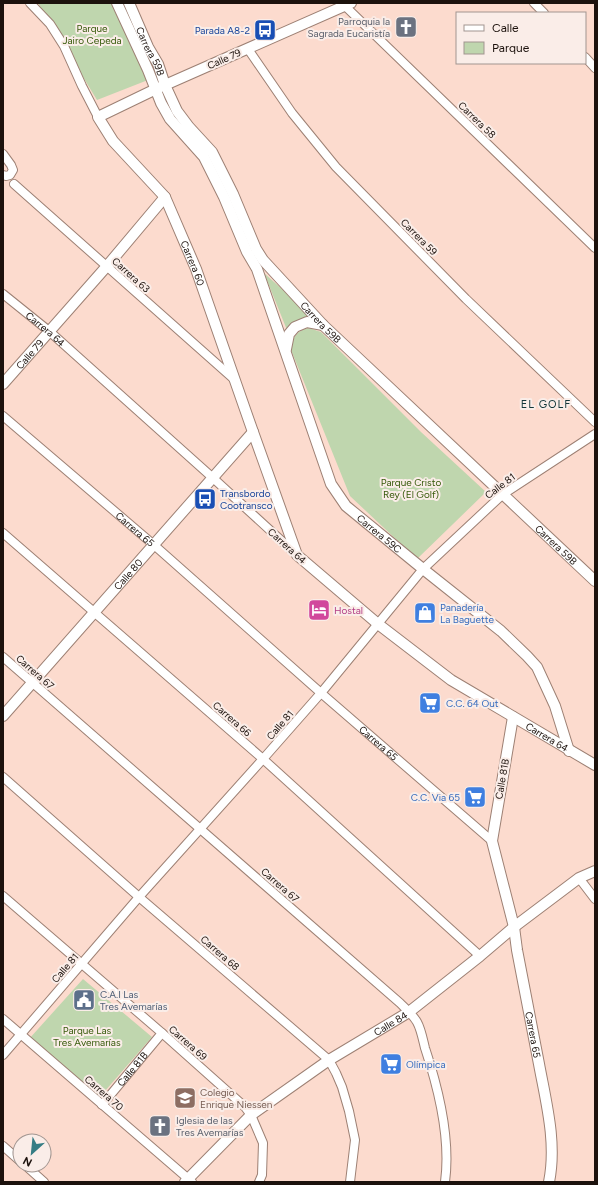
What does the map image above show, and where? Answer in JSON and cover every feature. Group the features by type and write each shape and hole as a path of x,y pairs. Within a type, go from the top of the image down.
{"street":[{"name":"Carrera 60","path":"30,3 50,24 64,46 82,86 113,141 165,197 196,269 252,432 297,555"},
{"name":"Carrera 59B","path":"118,3 148,70 160,87"},
{"name":"Carrera 59B","path":"129,3 148,47 158,64 160,87 170,119 204,157 229,195 263,260 323,325 595,581"},
{"path":"534,3 543,12"},
{"name":"Calle 79","path":"98,116 348,4"},
{"name":"Carrera 58","path":"348,4 595,248"},
{"name":"Carrera 59","path":"248,49 292,113 336,167 466,299 595,422"},
{"path":"586,58 595,68"},
{"path":"3,154 12,168 11,174 4,178"},
{"name":"Carrera 63","path":"14,184 235,380"},
{"name":"Carrera 59B","path":"229,195 247,252 257,269"},
{"name":"Calle 79","path":"3,384 107,266 165,197"},
{"name":"Carrera 59C","path":"257,269 331,484 346,506 501,631 537,667 555,706 569,751"},
{"name":"Carrera 64","path":"3,294 49,331 297,555 378,624 451,680 595,766"},
{"path":"285,350 289,334 295,327 307,322 323,325"},
{"name":"Carrera 65","path":"3,416 154,545 321,693 492,841 514,927 517,950 546,1100 552,1139 552,1169 550,1182"},
{"name":"Calle 80","path":"3,716 252,432"},
{"name":"Calle 81","path":"3,1055 139,897 321,693 423,569 502,494 595,434"},
{"name":"Carrera 66","path":"3,533 263,759 480,956"},
{"name":"Carrera 67","path":"3,657 409,1012 417,1022 432,1067 437,1090 444,1129 446,1169 445,1182"},
{"name":"Calle 81B","path":"492,841 513,717"},
{"name":"Carrera 68","path":"3,777 139,897 329,1060 342,1088 349,1111 355,1140 350,1182"},
{"name":"Calle 84","path":"189,1181 251,1115 329,1060 409,1012 514,927 579,878 595,871"},
{"path":"579,878 595,899"},
{"name":"Carrera 69","path":"3,896 162,1033 245,1107 251,1115 262,1143 262,1175 259,1182"},
{"name":"Carrera 70","path":"3,1019 189,1181"},
{"name":"Calle 81B","path":"102,1105 162,1033"},
{"path":"3,1146 12,1154"},
{"path":"34,1173 44,1182"}],"green space":[{"name":"Parque Jairo Cepeda","path":"38,3 111,3 148,80 97,100"},
{"path":"264,273 283,290 312,320 287,330"},
{"name":"Parque Cristo Rey (El Golf)","path":"309,328 321,332 421,432 486,492 417,559 350,496 291,350 296,335"},
{"name":"Parque Las Tres Avemarías","path":"83,979 152,1037 98,1099 29,1039"}],"place":[{"name":"Parroquia la Sagrada Eucaristía","path":"406,27"},
{"name":"Parada A8-2","path":"265,30"},
{"name":"Transbordo Cootransco","path":"205,499"},
{"name":"Hostal","path":"319,610"},
{"name":"Panadería La Baguette","path":"425,613"},
{"name":"C.C. 64 Out","path":"430,703"},
{"name":"C.C. Via 65","path":"475,797"},
{"name":"C.A.I Las Tres Avemarías","path":"84,1000"},
{"name":"Olímpica","path":"391,1064"},
{"name":"Colegio Enrique Niessen","path":"185,1098"},
{"name":"Iglesia de las Tres Avemarías","path":"160,1126"}],"district":[{"name":"EL GOLF","path":"546,404"}]}
